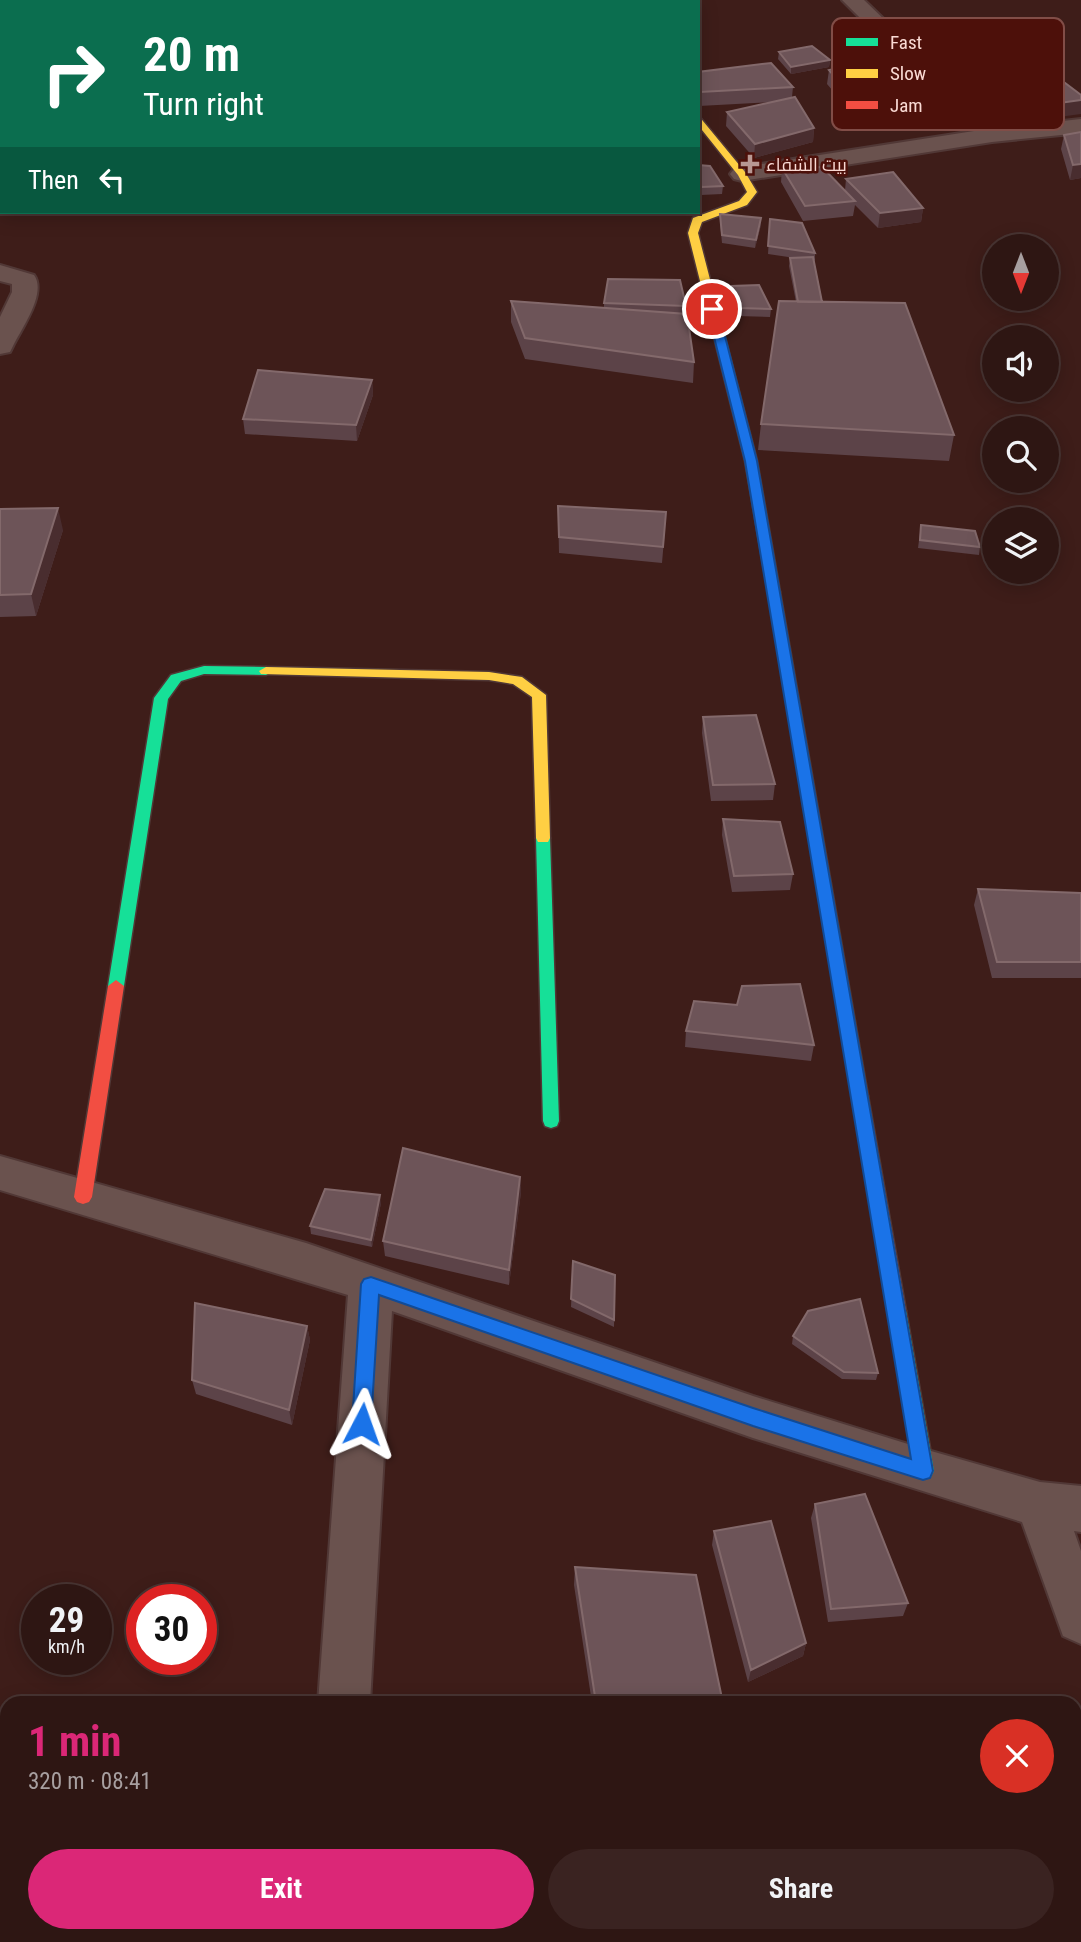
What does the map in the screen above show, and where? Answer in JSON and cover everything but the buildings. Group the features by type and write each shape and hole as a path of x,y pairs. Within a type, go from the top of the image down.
{"street":[{"path":"852,0 871,18"},
{"path":"700,120 743,174 752,192 743,203 697,220 693,233 751,461 923,1471"},
{"path":"987,130 992,135"},
{"path":"743,174 992,135 1041,130"},
{"path":"0,273 25,280 25,292 0,346"},
{"path":"83,1197 162,698 176,678 204,670 489,676 517,680 539,695 551,1121"},
{"path":"0,1173 306,1262 753,1417 923,1471 1060,1507 1081,1619"},
{"path":"344,1696 371,1284"}],"traffic: fast":[{"path":"774,592 860,1096"},
{"path":"116,986 161,698 176,678 204,670 266,671"},
{"path":"543,838 551,1121"},
{"path":"897,1311 924,1471"}],"traffic: slow":[{"path":"700,121 742,174 752,192 743,203 697,220 693,233 751,461 774,592"},
{"path":"266,671 489,676 517,680 539,695 543,838"}],"traffic: jam":[{"path":"83,1197 116,986"},
{"path":"860,1096 897,1311"}],"place":[{"name":"بيت الشفاء","path":"750,164"}],"route":[{"path":"362,1424 371,1284 753,1417 923,1471 751,461 712,309"}]}
